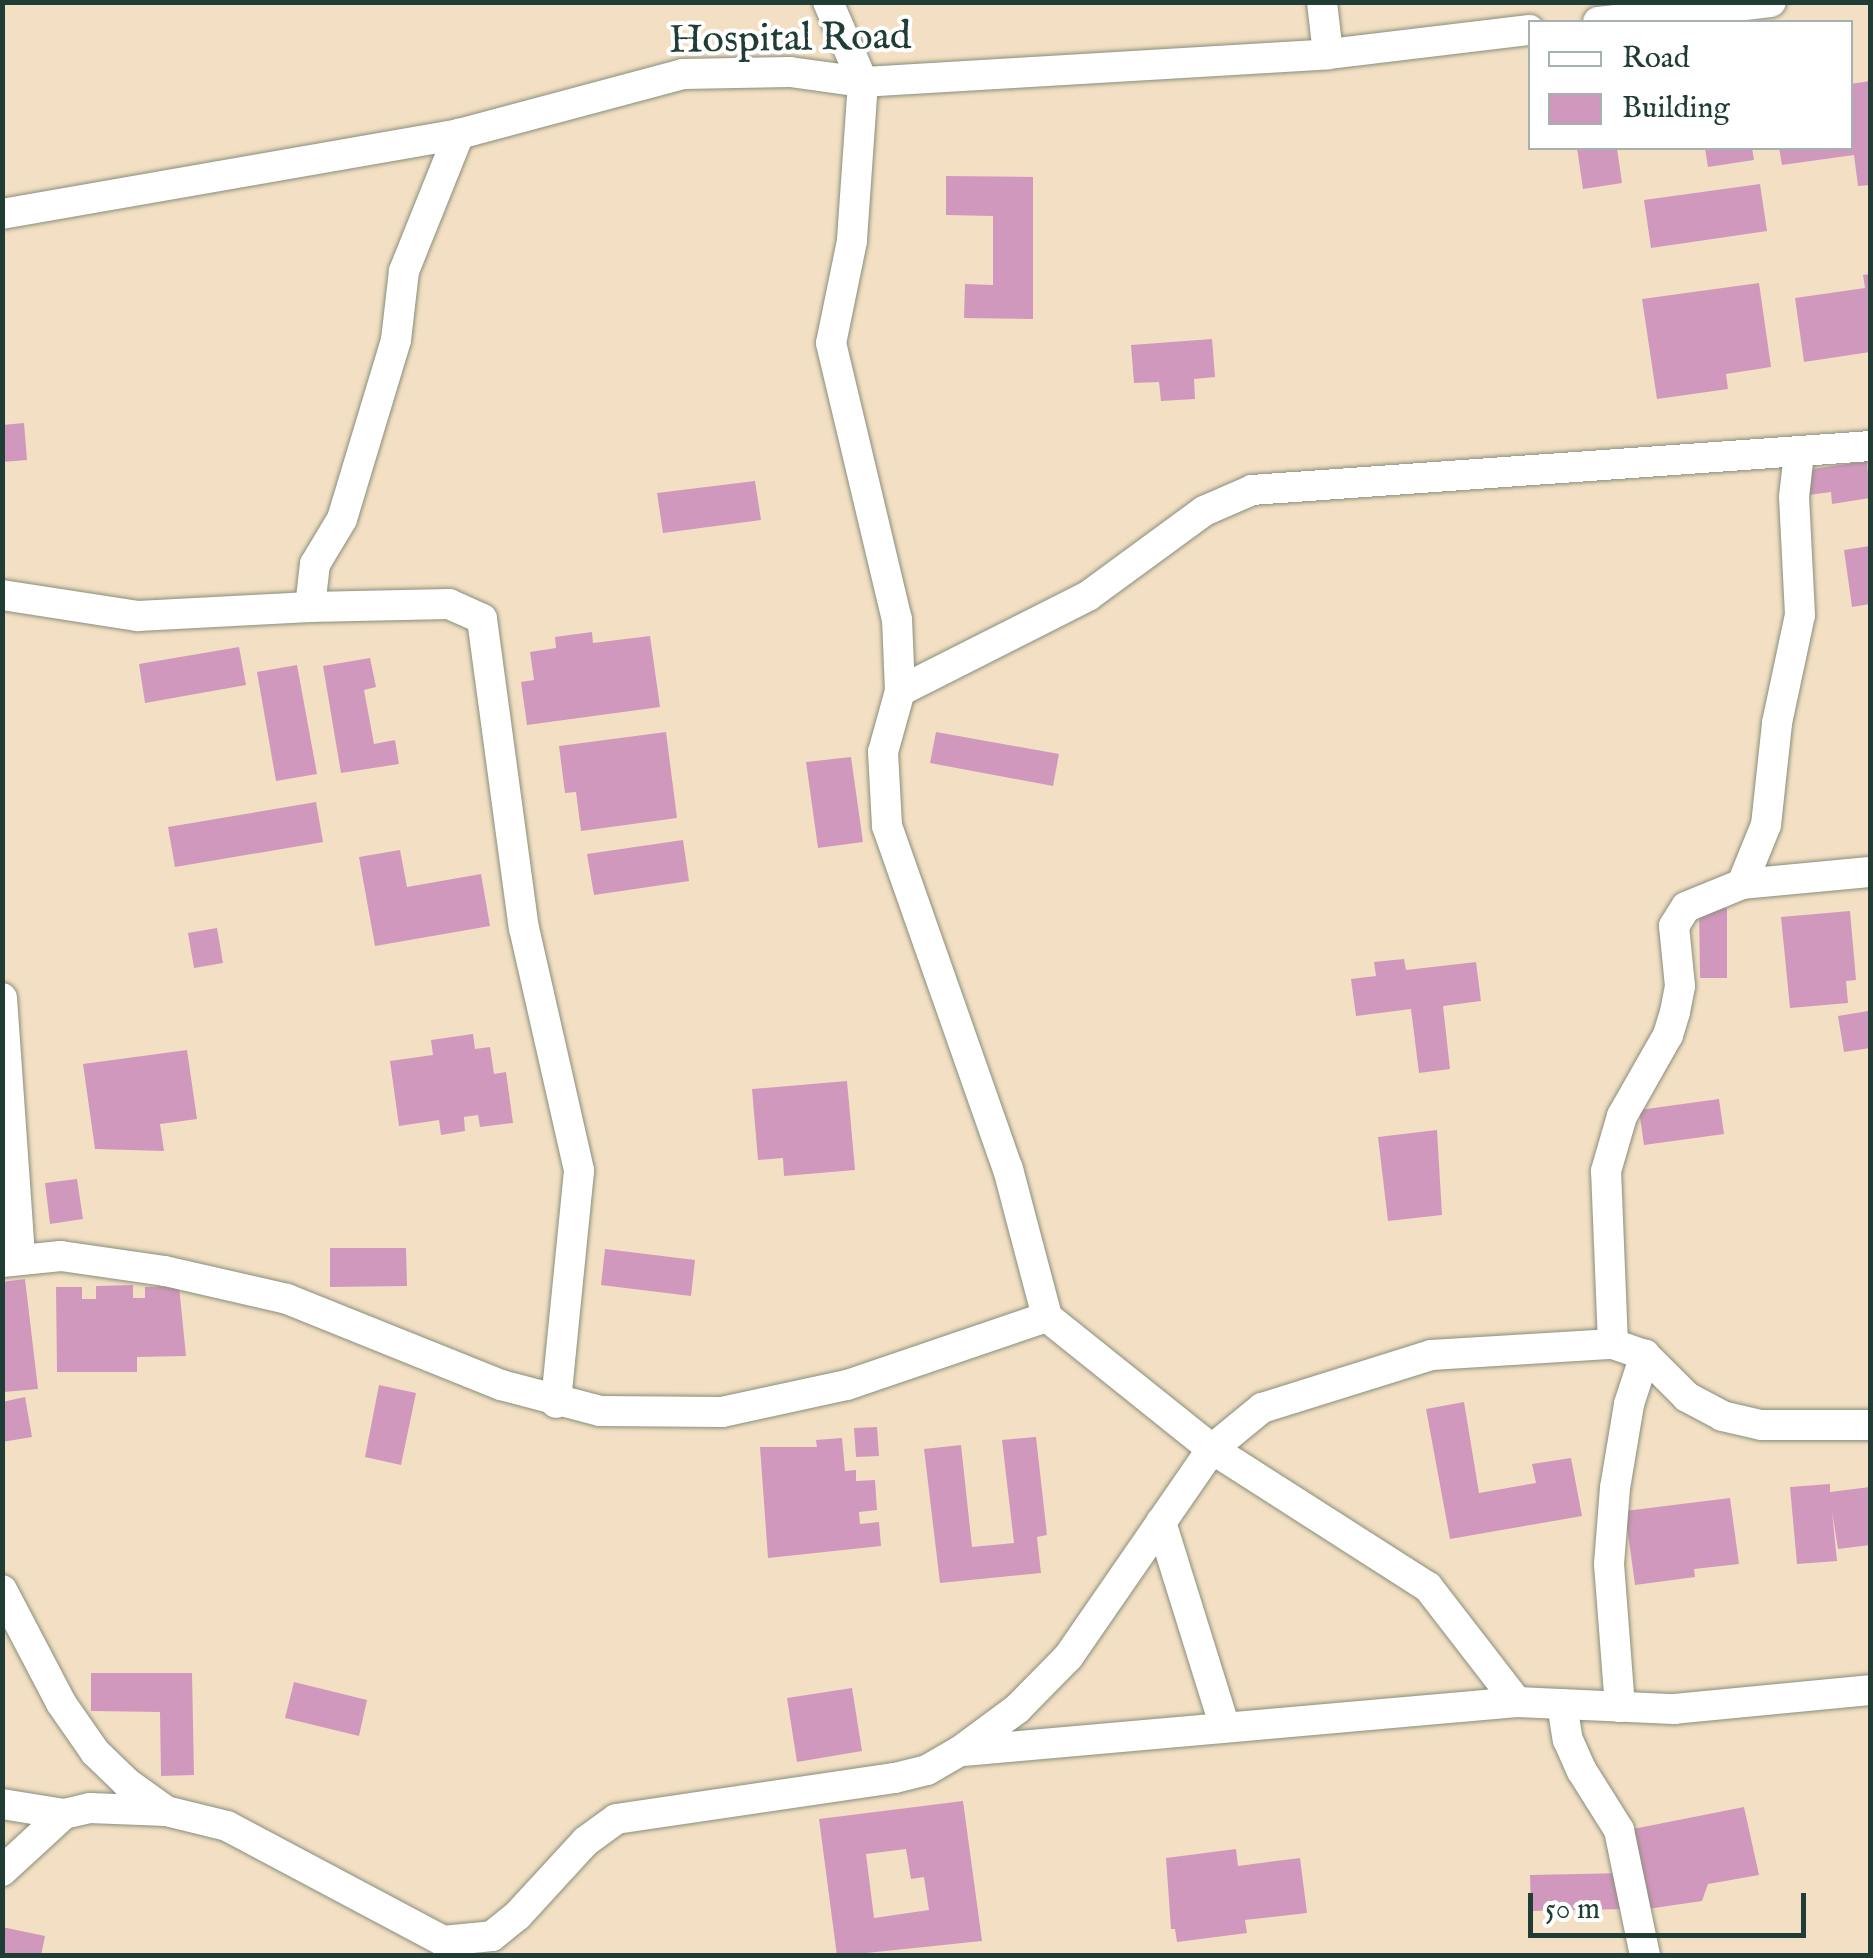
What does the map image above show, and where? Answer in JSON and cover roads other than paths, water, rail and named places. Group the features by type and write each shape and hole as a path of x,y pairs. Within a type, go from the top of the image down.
{"street":[{"path":"828,2 862,82 852,240 831,343 897,619 900,691 883,752 887,826 1008,1169 1047,1317 1212,1449 1428,1587 1517,1702"},
{"path":"1322,2 1328,54"},
{"path":"1615,20 1770,2"},
{"name":"Hospital Road","path":"2,214 459,134 683,74 790,72 862,82 1328,54 1528,30"},
{"path":"310,606 315,564 342,519 396,340 404,271 459,134"},
{"path":"900,691 1088,596 1204,510 1252,490 1870,446"},
{"path":"1742,884 1766,826 1777,723 1800,615 1794,497 1799,454"},
{"path":"2,595 138,616 310,606 449,604 482,619 524,928 579,1171 556,1403"},
{"path":"1613,1344 1606,1172 1612,1146 1675,1012 1680,986 1674,926 1686,907 1742,884 1870,872"},
{"path":"2,998 11,1259 62,1256 165,1271 287,1299 556,1403 600,1410 722,1412 847,1385 1047,1317"},
{"path":"2,1804 64,1814 90,1808 166,1810 227,1826 445,1948 492,1936 517,1916 586,1840 616,1819 895,1778 927,1770 960,1751 1017,1709 1069,1656 1212,1449 1262,1408 1430,1356 1613,1344 1645,1355 1687,1397 1722,1416 1762,1425 1870,1425"},
{"path":"1620,1707 1610,1545 1629,1404 1645,1355"},
{"path":"1161,1522 1225,1727"},
{"path":"2,1590 62,1704 95,1752 127,1783 166,1810"},
{"path":"960,1751 1517,1702 1674,1710 1870,1690"},
{"path":"1562,1704 1568,1740 1582,1771 1619,1830 1645,1956"},
{"path":"2,1871 64,1814"}]}
